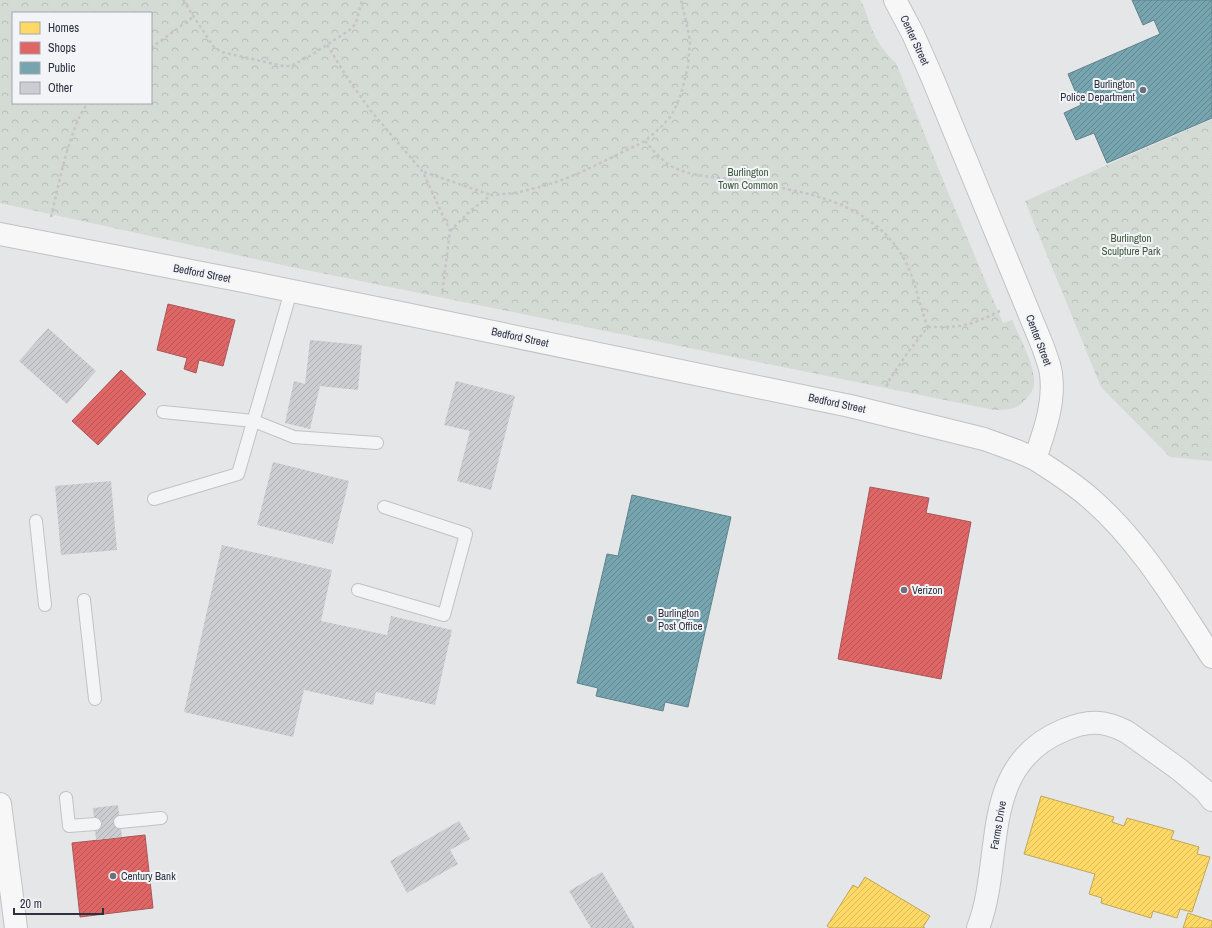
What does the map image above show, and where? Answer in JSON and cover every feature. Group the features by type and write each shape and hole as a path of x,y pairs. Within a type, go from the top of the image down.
{"main road":[{"name":"Center Street","path":"895,0 913,34 941,97 1040,340 1049,366 1052,383 1050,407 1035,459"},
{"name":"Bedford Street","path":"0,234 437,320 882,413 984,439 1011,448 1035,459"},
{"path":"1035,459 1064,478 1090,498 1135,544 1159,576 1212,658"},
{"path":"0,804 16,928"}],"street":[{"name":"Farms Drive","path":"978,928 987,892 998,816 1006,786 1023,760 1035,747 1052,735 1070,727 1090,723 1110,724 1131,735 1180,770 1205,791 1212,800"}],"lane":[{"path":"154,500 238,474 291,291"},
{"path":"163,412 254,421 294,437 377,443"},
{"path":"358,590 444,615 466,534 384,507"},
{"path":"36,521 46,605"},
{"path":"84,600 95,700"},
{"path":"66,798 69,826 95,824"},
{"path":"120,822 161,818"}],"path":[{"path":"183,0 213,46 221,52 283,66 294,65 351,30 355,26 362,0"},
{"path":"424,172 491,195 516,192 540,187 562,180 646,141 662,127 671,116 685,81 688,67 690,41 681,0"},
{"path":"152,47 194,17"},
{"path":"327,45 348,79 371,111 424,172 450,231 437,320"},
{"path":"46,243 58,183 72,134 81,113 87,104"},
{"path":"646,141 662,160 685,172 701,176 746,182 815,196 847,208 870,221 886,234 902,255 915,285 922,315 928,327"},
{"path":"450,231 470,211 491,195"},
{"path":"886,387 918,338 928,327 966,325 1005,309"}],"green space":[{"name":"Burlington Town Common","path":"0,0 860,0 878,42 896,63 1003,323 1012,320 1030,360 1034,384 1029,395 1015,408 994,410 287,266 0,203"},
{"name":"Burlington Sculpture Park","path":"1212,119 1212,461 1170,457 1101,387 1025,201"}],"building: Homes":[{"path":"1041,796 1114,817 1112,822 1124,826 1127,818 1174,831 1171,839 1199,847 1197,854 1210,857 1192,912 1180,909 1177,918 1153,911 1151,918 1101,903 1102,898 1089,894 1095,874 1024,854"},
{"path":"865,877 930,916 923,927 925,928 830,928 827,926 853,885 858,888"},
{"path":"1188,913 1212,921 1212,928 1183,928"}],"building: Shops":[{"path":"168,304 235,320 223,366 199,360 196,373 184,369 187,358 157,350"},
{"path":"121,370 146,394 98,445 72,421"},
{"name":"Verizon","path":"870,487 929,498 926,513 971,522 941,679 838,659"},
{"name":"Century Bank","path":"145,835 153,908 80,917 72,843"}],"building: Public":[{"name":"Burlington Police Department","path":"1132,0 1212,0 1212,118 1107,163 1094,133 1076,140 1064,113 1081,105 1068,74 1160,34 1154,20 1143,25"},
{"name":"Burlington Post Office","path":"632,495 731,517 688,707 665,702 663,711 596,696 598,688 577,683 607,554 618,556"}],"building: Other":[{"path":"48,328 96,371 67,404 19,361"},
{"path":"310,340 362,345 358,390 320,386 310,429 285,423 294,381 305,384"},
{"path":"456,381 515,396 491,490 457,481 470,431 444,425"},
{"path":"273,462 349,481 333,544 257,525"},
{"path":"111,481 117,550 61,555 55,486"},
{"path":"222,545 332,570 321,621 387,635 391,616 452,630 435,705 376,692 373,705 304,690 293,737 184,712"},
{"path":"118,805 122,837 96,840 93,808"},
{"path":"459,821 470,839 450,850 458,864 407,893 390,861"},
{"path":"602,872 635,928 591,928 569,891"}],"place":[{"name":"Burlington Police Department","path":"1143,90"},
{"name":"Verizon","path":"904,590"},
{"name":"Burlington Post Office","path":"650,619"},
{"name":"Century Bank","path":"113,876"}]}
